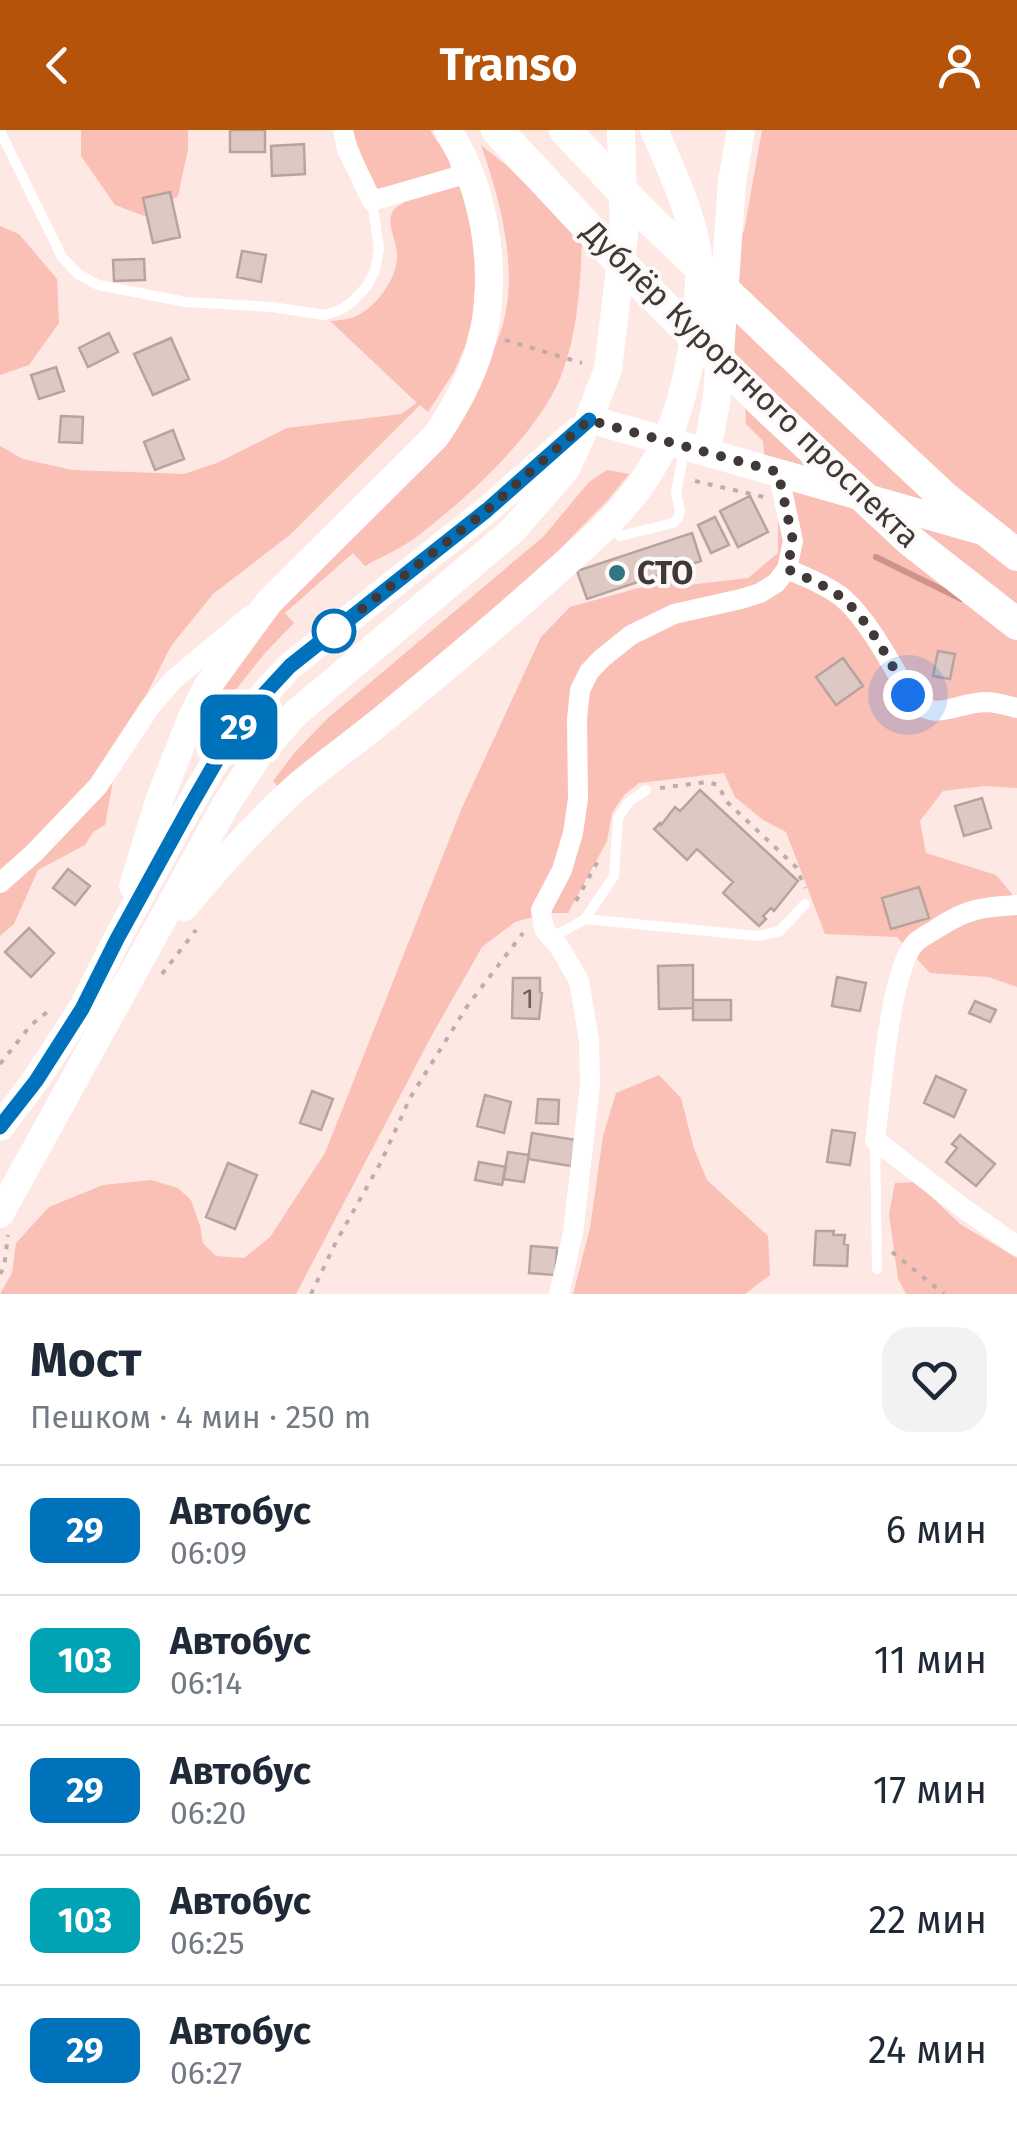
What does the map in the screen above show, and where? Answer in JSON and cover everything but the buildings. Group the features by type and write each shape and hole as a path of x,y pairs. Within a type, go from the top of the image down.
{"main road":[{"path":"117,939 160,800 207,687 268,602 436,436 454,410 472,368 484,332 489,281 486,233 469,173 448,130"},
{"name":"Дублёр Курортного проспекта","path":"497,130 634,277 772,412 912,542 1017,624"},
{"name":"Дублёр Курортного проспекта","path":"564,130 642,212 819,380 944,497 1017,555"},
{"path":"153,965 225,806 259,754 296,712 512,532 566,469 608,369 624,215 622,130"},
{"path":"5,1218 71,1082 228,854 298,786 495,626 596,536 638,489 662,449 691,361 699,268 690,221 654,130"},
{"path":"696,448 717,396 732,182 742,130"},
{"path":"589,420 696,448 773,485 1017,541"},
{"path":"0,1127 36,1081 82,1009 225,746 266,692 290,666 487,510 589,420"}],"street":[{"path":"343,130 372,201 469,173"},
{"path":"560,1294 575,1215 590,1086 590,1040 580,981 544,930 541,910 562,870 573,833 578,799 580,690 601,658 631,634 674,614 760,593 776,583 787,569 793,541 773,485"},
{"path":"787,569 826,586 845,600 864,622 908,695 927,711 981,702 1017,708"},
{"path":"0,883 34,854 98,786 150,707 173,680 268,602"},
{"path":"1017,906 960,913 915,943 894,997 875,1140 1017,1246"}],"lane":[{"path":"0,131 56,247 78,274 98,285 186,302 325,314 340,310 368,286 375,270 379,249 372,201"},
{"path":"620,536 678,518 676,493 696,448"},
{"path":"552,938 585,919 614,876 618,818 628,802 646,790"},
{"path":"585,919 758,936 780,931 805,904"},
{"path":"875,1140 877,1270"}],"path":[{"path":"496,338 582,363"},
{"path":"695,481 773,485"},
{"path":"646,790 706,782 718,785 726,802 796,867 806,890 805,904"},
{"path":"577,900 601,856"},
{"path":"311,1294 410,1098 468,1005 541,910"},
{"path":"153,965 201,923"},
{"path":"0,1064 31,1025 60,1002"},
{"path":"0,1274 4,1268 5,1218"},
{"path":"877,1240 944,1294"}],"shaded area":[{"path":"81,130 188,130 178,196 144,216 115,205 81,156"},
{"path":"352,130 430,130 450,161 451,174 463,192 478,243 473,317 454,372 428,412 420,405 291,534 213,594 171,646 119,748 105,825 93,832 85,845 38,870 14,924 0,936 0,446 23,459 72,470 184,474 217,463 287,428 401,414 417,403 330,321 362,313 384,291 397,262 391,218 394,209 404,203 373,185"},
{"path":"762,130 1017,130 1017,788 984,786 943,791 920,821 926,853 996,875 1017,900 1017,987 988,977 930,973 897,937 825,934 786,832 763,820 735,797 724,773 639,783 624,795 612,813 607,841 568,913 547,913 515,922 482,947 296,1294 0,1294 12,1273 16,1243 49,1207 103,1185 151,1180 178,1188 191,1200 203,1243 216,1256 244,1258 270,1237 325,1153 461,810 541,637 570,607 660,582 688,585 748,578 778,553 778,495 766,472 763,441 746,424 730,331 734,239 744,231"},
{"path":"481,145 582,240 575,326 561,376 519,442 458,503 413,540 365,566 353,553 285,613 294,623 215,716 201,707 239,649 492,352 502,328 509,276 503,222"},
{"path":"0,226 19,234 57,279 59,323 29,365 0,375"},
{"path":"607,470 629,474 552,557 283,792 273,781 328,718 544,536 589,482"},
{"path":"659,1075 681,1098 694,1149 707,1180 768,1236 770,1275 745,1294 573,1294 590,1228 603,1136 616,1093"},
{"path":"916,1182 960,1224 1017,1258 1017,1294 906,1294 898,1279 889,1214 895,1183"}],"waterway":[{"path":"876,557 961,599"}],"bus line":[{"name":"29","path":"0,1127 36,1081 82,1009 188,810 254,705 290,666 487,510 589,420"}],"place":[{"name":"СТО","path":"617,573"}],"route":[{"path":"334,631 487,510 589,420 778,472 793,541 787,569 826,586 845,600 864,622 908,695"}]}
